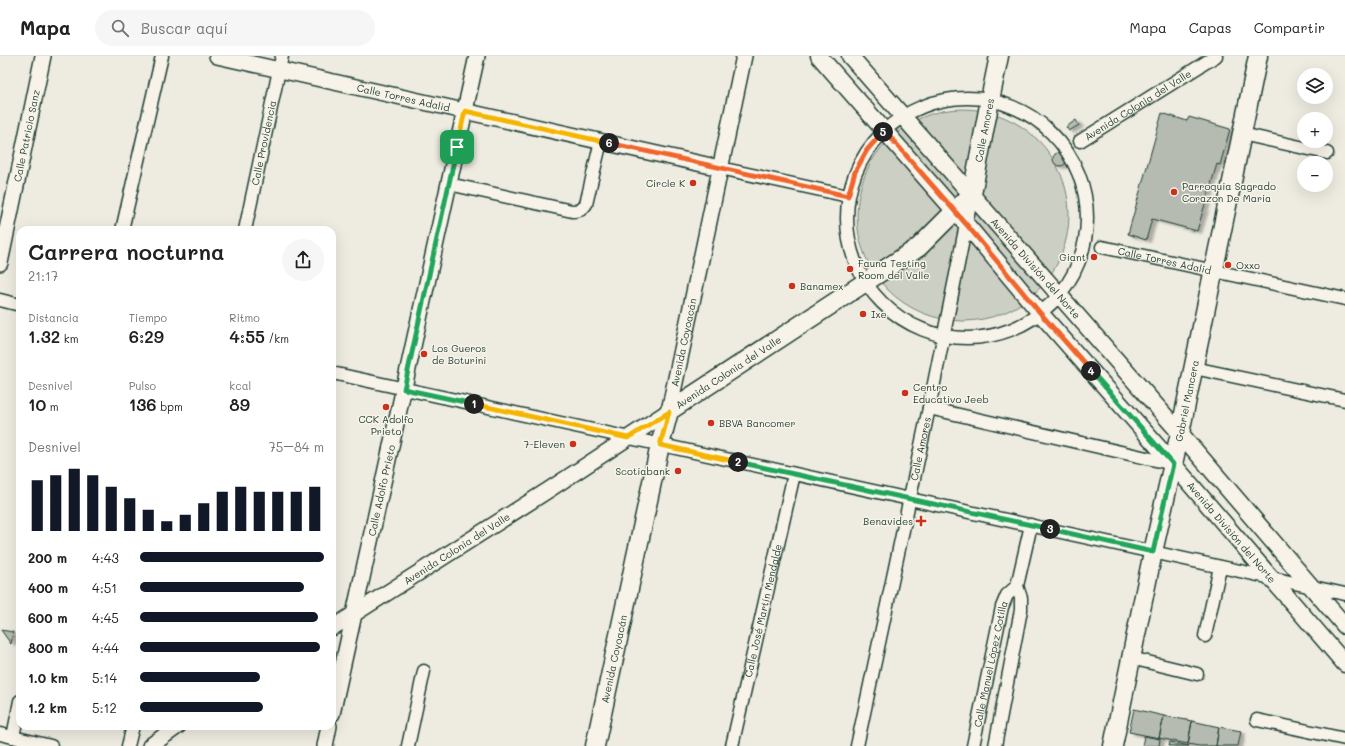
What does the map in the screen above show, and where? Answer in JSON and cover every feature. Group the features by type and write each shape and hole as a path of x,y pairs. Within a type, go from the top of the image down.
{"main road":[{"name":"Avenida División del Norte","path":"819,56 961,218 1041,314 1173,464 1345,664"},
{"name":"Avenida División del Norte","path":"850,56 1180,433 1345,626"},
{"name":"Calle Amores","path":"972,194 1000,56"},
{"name":"Gabriel Mancera","path":"1113,746 1153,552 1194,368 1258,56"},
{"name":"Avenida Colonia del Valle","path":"669,412 961,218 972,194"},
{"name":"Avenida Coyoacán","path":"595,746 660,445 669,412"}],"street":[{"name":"Calle Patricio Sanz","path":"0,263 43,56"},
{"path":"123,226 162,56"},
{"name":"Calle Torres Adalid","path":"217,56 280,63 465,111 848,196"},
{"name":"Calle Adolfo Prieto","path":"336,696 477,56"},
{"name":"Avenida Coyoacán","path":"669,412 744,56"},
{"name":"Avenida Colonia del Valle","path":"1080,141 1216,56"},
{"name":"Calle Providencia","path":"246,226 280,63"},
{"path":"974,98 990,100 1015,107 1039,121 1059,139 1077,166 1086,196 1088,226 1086,244 1076,271 1060,295 1041,314 1024,325 994,336 961,338 944,336 922,330 897,317 876,298 865,283 853,258 847,232 848,196 855,172 867,150 884,130 903,116 919,107 946,99 974,98"},
{"path":"1242,134 1327,153"},
{"path":"449,184 572,211 579,211 584,208 586,204 601,141"},
{"name":"Calle Amores","path":"857,746 930,408 944,336 961,218"},
{"name":"Calle Torres Adalid","path":"1102,247 1345,299"},
{"path":"0,300 16,304"},
{"path":"1194,368 1345,400"},
{"path":"336,374 1345,594"},
{"path":"930,408 1173,464"},
{"name":"Avenida Colonia del Valle","path":"336,625 669,412"},
{"name":"Calle José Martín Mendalde","path":"732,746 794,474"},
{"name":"Calle Manuel López Cotilla","path":"996,742 1021,610 1021,598 1017,586 1030,525"},
{"path":"1205,636 1220,567"},
{"name":"Calle Manuel López Cotilla","path":"973,746 1002,607 1007,595 1017,586"},
{"path":"1131,658 1197,674"},
{"path":"408,746 424,671"},
{"path":"12,737 16,720"},
{"path":"1257,720 1345,739"},
{"path":"128,746 132,730"},
{"path":"150,746 172,730"},
{"path":"325,746 328,730"},
{"path":"976,733 996,742"},
{"path":"0,734 51,746"}],"shaded area":[{"path":"963,109 984,111 1004,117 1022,127 1038,140 1051,156 1061,174 1067,194 1069,215 1067,236 1061,256 1051,274 1038,290 1022,303 1004,313 984,319 963,321 942,319 922,313 904,303 888,290 875,274 865,256 859,236 857,215 859,194 865,174 875,156 888,140 904,127 922,117 942,111"}],"building":[{"name":"Parroquia Sagrado Corazon De Maria","path":"1162,113 1187,121 1189,117 1230,129 1220,165 1217,164 1197,231 1152,219 1146,240 1128,234"},
{"path":"1076,120 1079,125 1069,131 1066,127"},
{"path":"1057,152 1063,152 1067,156 1067,162 1063,166 1057,166 1053,162 1053,156"},
{"path":"1,630 13,632 11,644"},
{"path":"1134,709 1164,716 1159,738 1129,732"},
{"path":"1164,716 1192,721 1188,744 1159,738"},
{"path":"1192,721 1219,727 1216,746 1199,746 1188,744"},
{"path":"1219,727 1241,731 1238,746 1216,746"},
{"path":"1144,736 1160,739 1159,746 1142,746"},
{"path":"1170,742 1189,746 1169,746"}],"place":[{"name":"Circle K","path":"693,183"},
{"name":"Parroquia Sagrado Corazon De Maria","path":"1174,192"},
{"name":"Giant","path":"1094,257"},
{"name":"Oxxo","path":"1228,265"},
{"name":"Fauna Testing Room del Valle","path":"850,269"},
{"name":"Banamex","path":"792,286"},
{"name":"Ixe","path":"863,314"},
{"name":"Los Gueros de Boturini","path":"424,354"},
{"name":"Centro Educativo Jeeb","path":"905,393"},
{"name":"CCK Adolfo Prieto","path":"386,407"},
{"name":"BBVA Bancomer","path":"711,423"},
{"name":"7-Eleven","path":"573,444"},
{"name":"Scotiabank","path":"678,471"},
{"name":"Benavides","path":"921,521"}],"route":[{"path":"465,111 848,196 855,172 867,150 884,130 966,224 1041,314 1173,464 1153,552 660,445 669,412 628,438 404,389 457,147 465,111"}]}
